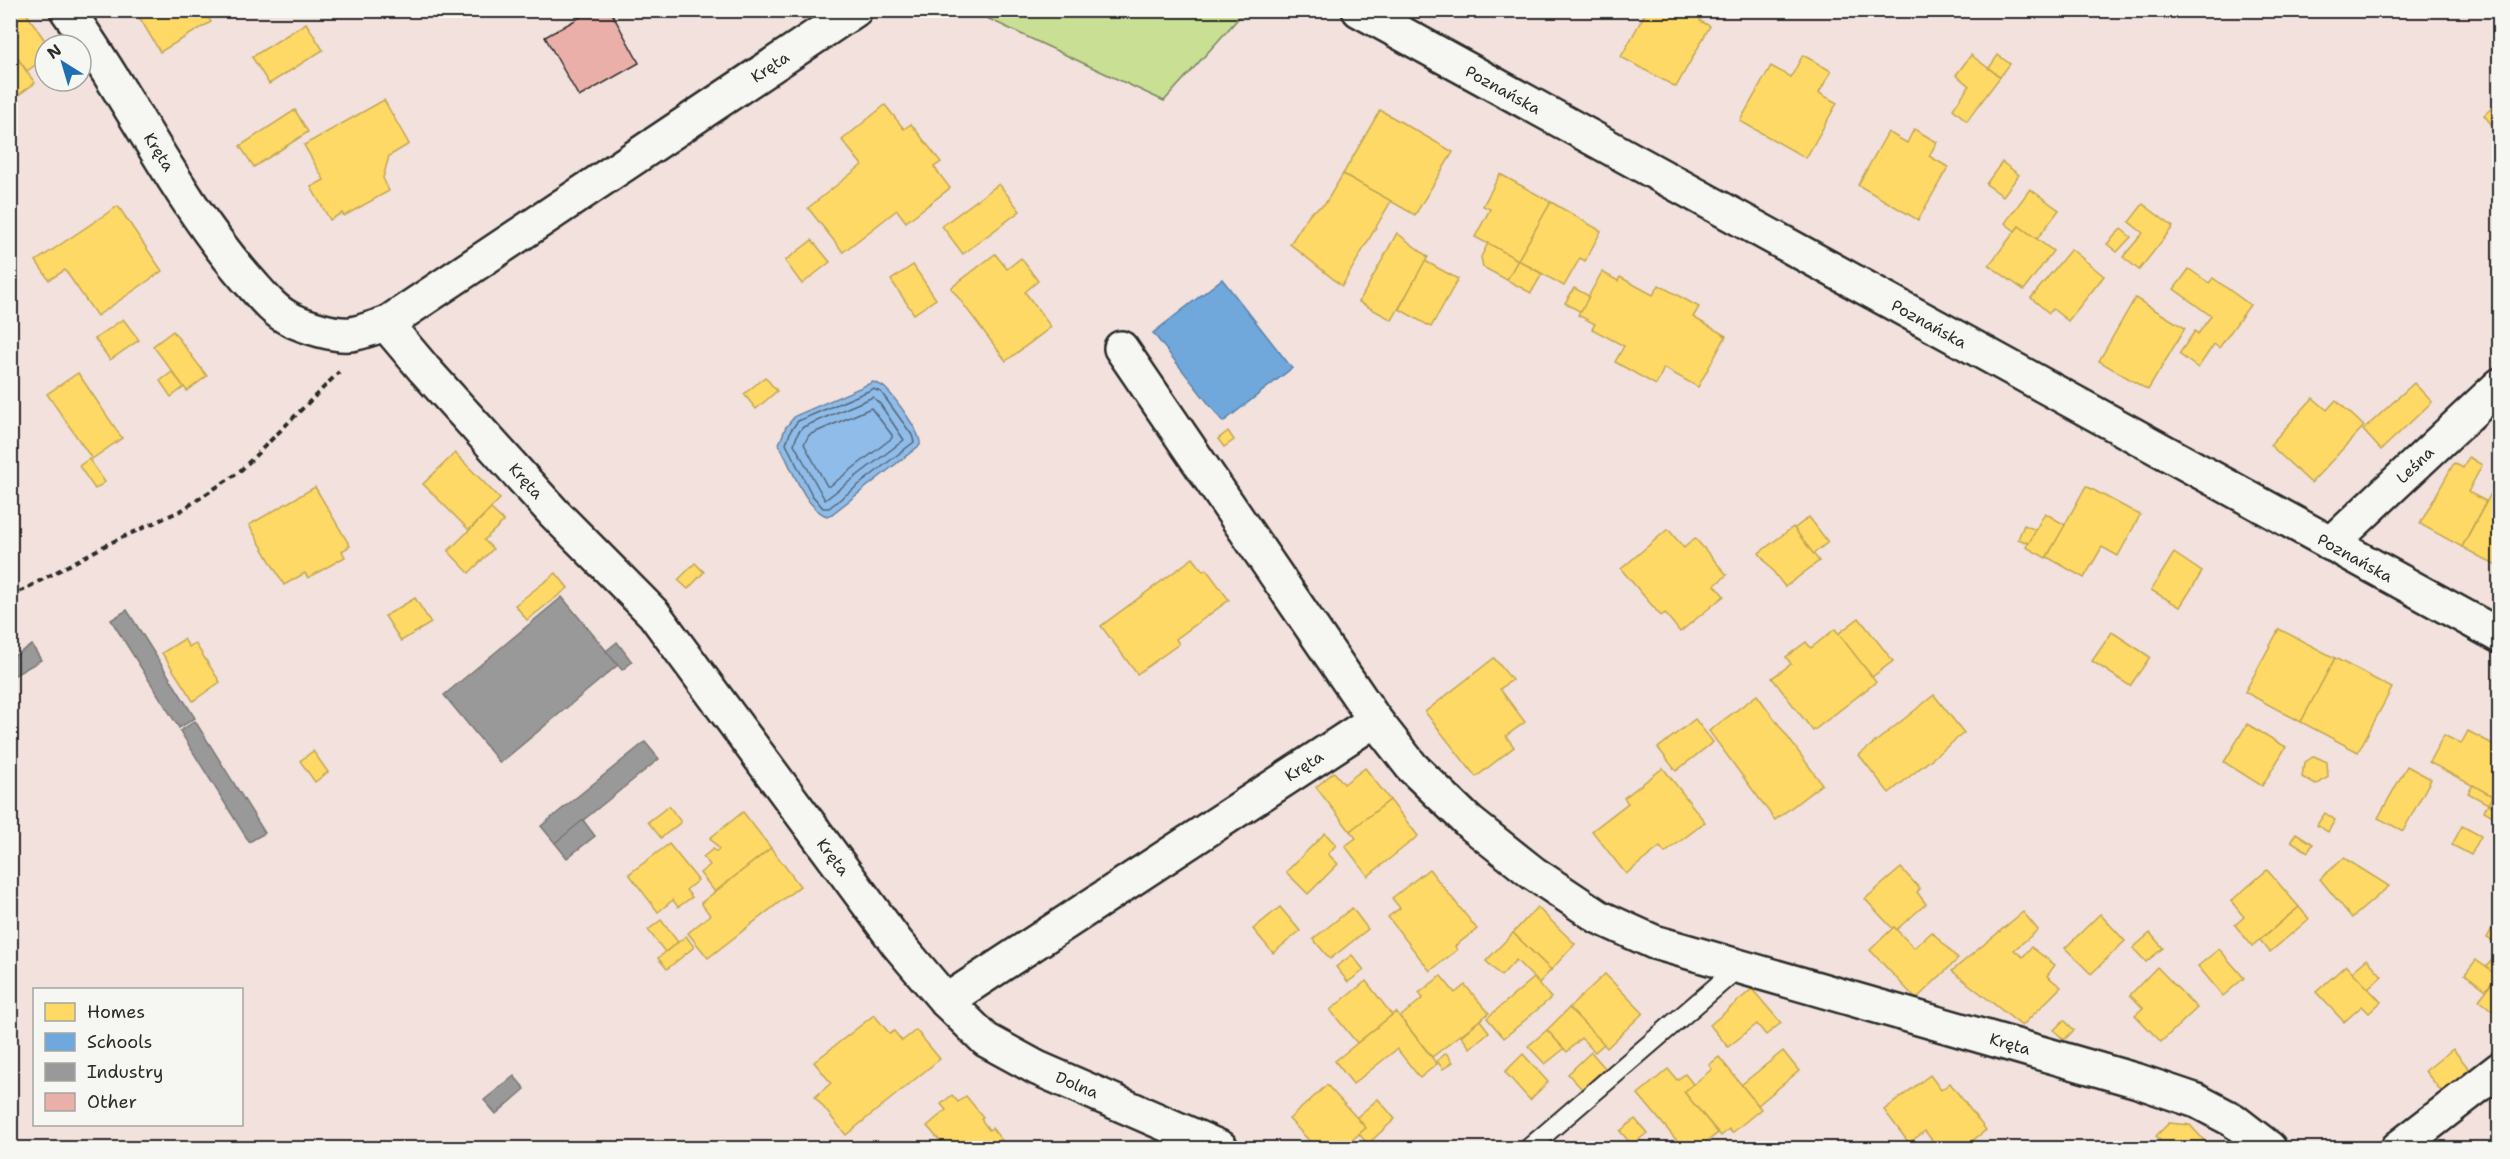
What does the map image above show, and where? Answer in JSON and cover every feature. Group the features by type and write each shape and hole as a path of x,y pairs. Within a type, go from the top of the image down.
{"street":[{"name":"Kręta","path":"67,10 91,44 205,226 274,309 289,319 311,328 349,334 386,324 855,10"},
{"name":"Poznańska","path":"1359,10 2499,636"},
{"name":"Kręta","path":"386,324 554,513 654,614 890,933 946,1001 1375,720"},
{"name":"Kręta","path":"1121,348 1375,720 1420,775 1469,822 1533,873 1608,921 1654,942 2148,1084 2197,1101 2233,1120 2269,1149"},
{"name":"Leśna","path":"2331,544 2499,385"},
{"name":"Dolna","path":"946,1001 986,1040 1037,1068 1221,1149"},
{"path":"2398,1149 2499,1070"}],"lane":[{"path":"1529,1149 1738,968"}],"path":[{"path":"10,597 108,544 182,510 238,473 345,366"}],"green space":[{"path":"972,11 1245,11 1164,101"}],"water":[{"path":"873,382 885,388 901,408 917,433 920,445 827,516 819,512 805,495 779,444 786,427 795,416"}],"building: Homes":[{"path":"10,10 24,10 40,33 33,33 33,67 27,71 10,48"},
{"path":"135,10 204,10 211,22 160,52"},
{"path":"1647,10 1705,10 1700,21 1710,26 1676,87 1621,57"},
{"path":"306,23 323,50 269,84 252,57"},
{"path":"10,48 33,80 33,84 10,101"},
{"path":"1803,55 1831,71 1819,93 1837,103 1806,158 1740,121 1771,66 1791,77"},
{"path":"1971,55 2000,77 1967,121 1953,109 1969,86 1956,75"},
{"path":"1998,55 2010,64 2000,77 1989,68"},
{"path":"384,100 409,144 389,156 383,178 389,191 344,216 342,213 330,220 311,187 324,180 304,145"},
{"path":"2500,101 2500,117 2491,124 2484,115"},
{"path":"885,105 904,129 911,124 941,162 934,167 950,188 906,222 897,210 843,252 808,208 862,165 842,140"},
{"path":"295,110 308,132 254,167 240,146"},
{"path":"1380,110 1453,152 1415,215 1343,174"},
{"path":"1914,129 1937,142 1929,156 1948,167 1918,220 1858,185 1888,132 1907,143"},
{"path":"2002,162 2019,175 2003,196 1986,184"},
{"path":"1343,174 1391,201 1342,286 1290,244 1310,213 1325,204"},
{"path":"1500,174 1551,202 1518,260 1475,237 1490,209 1483,206"},
{"path":"999,184 1020,211 963,254 942,226"},
{"path":"2030,189 2059,210 2037,239 2019,226 2015,231 2005,223"},
{"path":"1551,202 1601,231 1585,261 1580,258 1564,286 1518,260"},
{"path":"2143,204 2173,227 2139,270 2123,257 2143,233 2129,222"},
{"path":"118,206 162,271 97,316 65,270 49,280 36,261"},
{"path":"2019,226 2053,251 2024,290 1989,265"},
{"path":"2121,229 2131,237 2117,252 2107,244"},
{"path":"1397,233 1428,257 1392,320 1359,302"},
{"path":"812,240 830,262 802,284 785,261"},
{"path":"1488,243 1518,260 1507,280 1483,267 1481,257"},
{"path":"2071,249 2104,276 2068,321 2053,309 2049,313 2031,298"},
{"path":"995,254 1007,269 1021,258 1038,281 1025,292 1051,327 1006,361 951,288"},
{"path":"1518,260 1542,274 1531,293 1507,280"},
{"path":"1425,261 1458,279 1431,327 1399,309"},
{"path":"913,265 936,299 914,314 891,280"},
{"path":"2189,269 2209,283 2213,278 2250,305 2219,348 2214,344 2198,368 2179,354 2195,331 2198,334 2211,316 2174,289"},
{"path":"1602,272 1618,281 1620,277 1653,295 1659,285 1699,307 1693,317 1726,336 1698,387 1664,368 1656,385 1615,362 1624,346 1592,329 1595,324 1578,315"},
{"path":"1574,288 1589,296 1581,312 1565,303"},
{"path":"2135,298 2185,328 2148,390 2099,361"},
{"path":"123,319 139,340 110,360 95,339"},
{"path":"173,331 207,376 187,391 153,346"},
{"path":"172,372 184,387 171,397 160,381"},
{"path":"78,373 122,438 92,459 47,394"},
{"path":"765,377 777,391 756,409 744,394"},
{"path":"2414,383 2432,402 2381,450 2363,430"},
{"path":"2313,398 2327,410 2336,400 2364,426 2311,483 2270,445"},
{"path":"1228,431 1234,440 1224,447 1218,439"},
{"path":"455,453 500,499 469,530 423,484"},
{"path":"2469,457 2482,465 2468,492 2486,501 2462,547 2420,524 2454,463 2463,468"},
{"path":"89,459 105,482 95,489 79,466"},
{"path":"2500,477 2500,568 2462,547"},
{"path":"2086,486 2140,515 2118,556 2102,547 2084,578 2047,557"},
{"path":"315,487 350,546 342,551 345,557 308,578 305,573 284,585 249,525"},
{"path":"491,509 504,521 484,540 493,549 469,573 448,551"},
{"path":"2045,513 2065,525 2046,558 2026,547"},
{"path":"1809,517 1828,542 1813,554 1794,529"},
{"path":"2024,525 2036,530 2029,543 2018,539"},
{"path":"1793,527 1819,561 1785,587 1759,553"},
{"path":"1668,529 1684,548 1695,538 1727,575 1715,585 1724,596 1680,632 1665,613 1661,616 1621,569"},
{"path":"2174,553 2202,572 2180,607 2151,590"},
{"path":"1193,558 1203,571 1206,569 1229,600 1176,639 1179,644 1137,674 1101,626"},
{"path":"695,563 704,572 688,589 678,580"},
{"path":"556,573 568,588 527,620 515,605"},
{"path":"415,598 431,623 401,641 385,616"},
{"path":"1859,618 1893,661 1872,677 1838,634"},
{"path":"1835,629 1876,682 1813,731 1772,678 1791,664 1786,657 1806,642 1811,648"},
{"path":"2279,629 2335,658 2301,722 2245,692"},
{"path":"2112,632 2150,657 2130,686 2092,661"},
{"path":"184,639 189,647 195,643 220,682 193,701 162,653"},
{"path":"1494,658 1512,680 1500,689 1525,722 1506,736 1514,747 1476,777 1425,712"},
{"path":"2335,658 2392,688 2358,752 2301,722"},
{"path":"1757,695 1822,784 1775,820 1709,731"},
{"path":"1934,695 1964,733 1889,793 1859,755"},
{"path":"1695,719 1713,742 1676,771 1658,748"},
{"path":"2247,724 2286,747 2262,786 2224,762"},
{"path":"2468,731 2500,748 2500,810 2488,804 2492,796 2429,762 2444,735 2461,744"},
{"path":"313,751 328,772 315,782 300,761"},
{"path":"2314,756 2327,762 2328,777 2316,785 2302,777 2304,763"},
{"path":"2407,766 2431,779 2403,831 2378,818"},
{"path":"1365,768 1390,800 1350,831 1316,787 1334,772 1344,784"},
{"path":"1663,768 1705,822 1665,853 1660,847 1626,874 1592,831 1628,803 1624,798"},
{"path":"2473,785 2492,796 2488,804 2468,793"},
{"path":"1390,800 1418,836 1368,876 1345,846 1356,838 1350,831"},
{"path":"2488,804 2500,810 2500,820 2484,811"},
{"path":"669,806 681,822 661,838 648,822"},
{"path":"743,812 771,848 715,892 700,873 710,865 703,857 713,849 716,852 719,849 710,838"},
{"path":"2325,813 2335,820 2328,832 2317,825"},
{"path":"2462,826 2481,836 2471,855 2452,845"},
{"path":"1325,833 1336,845 1328,854 1338,864 1308,894 1286,872"},
{"path":"2296,833 2313,844 2308,852 2291,841"},
{"path":"669,844 698,880 686,890 692,897 678,907 673,900 658,912 629,874"},
{"path":"771,848 800,886 708,958 688,933 710,915 701,903"},
{"path":"2344,858 2389,886 2352,918 2320,879"},
{"path":"1901,868 1920,889 1917,892 1926,904 1896,930 1865,899"},
{"path":"1429,869 1477,929 1455,946 1457,950 1430,971 1388,917 1400,908 1392,898"},
{"path":"2267,870 2299,907 2252,946 2235,925 2244,917 2231,901"},
{"path":"1280,907 1300,931 1273,953 1253,929"},
{"path":"1537,907 1575,944 1551,970 1513,933"},
{"path":"2299,907 2309,919 2270,952 2260,940"},
{"path":"1352,908 1368,929 1330,959 1313,939"},
{"path":"2023,912 2038,930 2014,950 2023,957 2031,947 2055,965 2047,976 2061,987 2022,1026 1952,971"},
{"path":"2100,914 2125,941 2091,974 2065,948"},
{"path":"2500,914 2500,945 2487,938"},
{"path":"661,920 678,942 665,952 648,930"},
{"path":"1894,927 1914,948 1932,932 1958,959 1916,999 1870,950"},
{"path":"1513,933 1551,970 1539,983 1516,960 1501,976 1486,961"},
{"path":"2150,933 2163,948 2146,962 2133,948"},
{"path":"686,936 694,947 667,969 658,958"},
{"path":"2219,949 2244,978 2223,996 2198,966"},
{"path":"1352,955 1364,970 1348,982 1336,967"},
{"path":"2367,959 2382,976 2368,989 2352,972"},
{"path":"2476,960 2497,975 2486,990 2465,974"},
{"path":"2491,961 2500,968 2495,974 2486,967"},
{"path":"2346,965 2381,1002 2369,1013 2362,1006 2344,1022 2316,992"},
{"path":"2157,967 2197,1008 2161,1042 2135,1015 2143,1008 2130,995"},
{"path":"2500,973 2500,1015 2499,1016 2479,1000"},
{"path":"1605,974 1643,1013 1607,1048 1569,1008"},
{"path":"1441,976 1455,993 1465,985 1489,1013 1432,1057 1400,1017 1423,998 1419,993"},
{"path":"1534,978 1551,998 1504,1038 1487,1018"},
{"path":"1366,981 1392,1015 1357,1043 1330,1010"},
{"path":"1752,989 1781,1023 1766,1035 1757,1024 1728,1047 1710,1025"},
{"path":"1569,1008 1604,1044 1595,1052 1581,1038 1567,1052 1547,1030"},
{"path":"1396,1012 1437,1064 1420,1078 1397,1049 1353,1084 1335,1061"},
{"path":"874,1015 890,1034 894,1031 902,1041 916,1030 940,1059 846,1135 815,1097 831,1083 814,1062"},
{"path":"1480,1020 1489,1032 1470,1048 1461,1036"},
{"path":"2064,1020 2074,1030 2064,1040 2054,1030"},
{"path":"1547,1030 1564,1049 1545,1064 1528,1046"},
{"path":"2453,1049 2474,1075 2446,1097 2425,1071"},
{"path":"1783,1051 1799,1071 1758,1105 1741,1085"},
{"path":"1591,1052 1605,1068 1582,1089 1568,1074"},
{"path":"1446,1053 1453,1062 1443,1069 1437,1061"},
{"path":"1523,1054 1548,1082 1530,1100 1505,1072"},
{"path":"1719,1057 1761,1109 1732,1133 1729,1129 1721,1136 1684,1092 1712,1069 1709,1065"},
{"path":"1668,1069 1677,1080 1685,1074 1693,1084 1684,1092 1718,1133 1698,1148 1683,1148 1638,1094"},
{"path":"1930,1075 1941,1090 1950,1083 1986,1130 1963,1148 1938,1148 1925,1131 1909,1143 1884,1110"},
{"path":"1327,1085 1366,1128 1343,1148 1316,1148 1289,1119"},
{"path":"952,1095 958,1102 966,1096 983,1117 981,1119 989,1130 992,1128 1004,1143 997,1148 946,1148 927,1126 946,1110 941,1104"},
{"path":"1378,1099 1395,1119 1368,1144 1359,1134 1366,1128 1357,1117"},
{"path":"1635,1119 1647,1133 1632,1145 1620,1131"},
{"path":"2169,1123 2190,1125 2211,1148 2158,1148 2163,1144 2156,1136"}],"building: Schools":[{"path":"1222,279 1292,368 1223,422 1153,333"}],"building: Industry":[{"path":"562,597 618,665 500,763 444,695"},
{"path":"127,610 195,718 179,728 111,620"},
{"path":"617,642 632,662 622,670 606,651"},
{"path":"32,645 41,660 10,678 10,658"},
{"path":"195,721 265,833 249,842 180,731"},
{"path":"645,742 659,759 555,843 541,826"},
{"path":"583,820 595,836 567,858 555,843"},
{"path":"514,1076 525,1089 496,1114 484,1100"}],"building: Other":[{"path":"593,10 610,10 639,63 579,97 545,37"}]}
